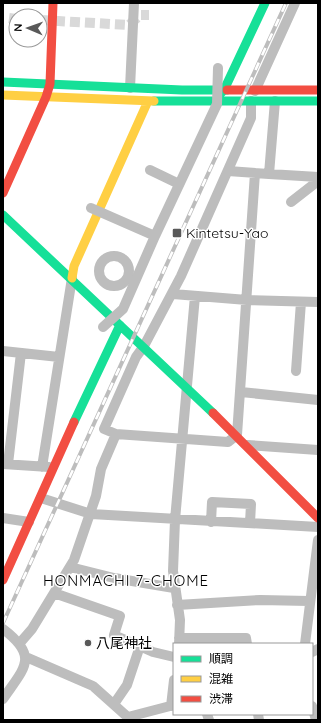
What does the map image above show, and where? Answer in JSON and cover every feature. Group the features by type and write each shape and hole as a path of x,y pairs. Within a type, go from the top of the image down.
{"street":[{"path":"3,194 46,97 50,84 53,3"},
{"path":"130,88 134,3"},
{"path":"210,101 224,90 265,3"},
{"path":"255,91 295,3"},
{"path":"103,327 124,309 156,238 177,184 217,104 218,68"},
{"path":"3,82 130,88 255,91 318,90"},
{"path":"3,95 148,101 318,101"},
{"path":"42,467 74,266 148,101"},
{"path":"251,101 251,118 173,294 144,346 136,356 104,429 116,434 228,442 237,435 255,173"},
{"path":"269,174 275,101"},
{"path":"150,170 177,184"},
{"path":"228,171 318,177"},
{"path":"292,202 318,181"},
{"path":"91,208 156,238"},
{"path":"3,215 72,278 237,435 318,518"},
{"path":"173,294 247,300 318,302"},
{"path":"195,296 175,520 174,588 180,620 179,641 246,638 246,643"},
{"path":"296,371 301,302"},
{"path":"3,580 102,360 120,325"},
{"path":"3,351 59,357"},
{"path":"21,353 5,464 53,468"},
{"path":"241,392 318,400"},
{"path":"19,644 32,629 74,560 91,514 101,469 116,434"},
{"path":"247,445 318,450"},
{"path":"41,498 91,514 211,522 318,526"},
{"path":"211,522 212,502 250,504 250,523"},
{"path":"3,518 29,522"},
{"path":"305,643 309,601 318,540"},
{"path":"70,567 114,578 174,588"},
{"path":"54,593 120,616 114,635 154,652 173,657"},
{"path":"177,604 260,600 309,601"},
{"path":"3,629 19,644 26,657 93,686 114,704 125,718 172,706 173,693"},
{"path":"114,704 127,685 140,646"},
{"path":"3,699 24,667 26,657"},
{"path":"313,710 316,720"}],"tunnel":[{"path":"48,20 129,25 140,15 149,15"}],"railway":[{"path":"3,623 286,3"}],"traffic: fast":[{"path":"219,95 224,90 265,3"},
{"path":"3,82 182,90 227,90"},
{"path":"154,101 318,101"},
{"path":"3,215 213,413"},
{"path":"74,422 120,325"}],"traffic: slow":[{"path":"3,95 154,101"},
{"path":"72,278 74,266 148,101"}],"traffic: jam":[{"path":"3,193 46,97 50,84 53,3"},
{"path":"227,90 318,90"},
{"path":"213,413 318,518"},
{"path":"3,580 74,422"}],"place":[{"name":"Kintetsu-Yao","path":"177,233"},
{"name":"八尾神社","path":"88,643"}],"district":[{"name":"HONMACHI 7-CHOME","path":"126,580"}]}
